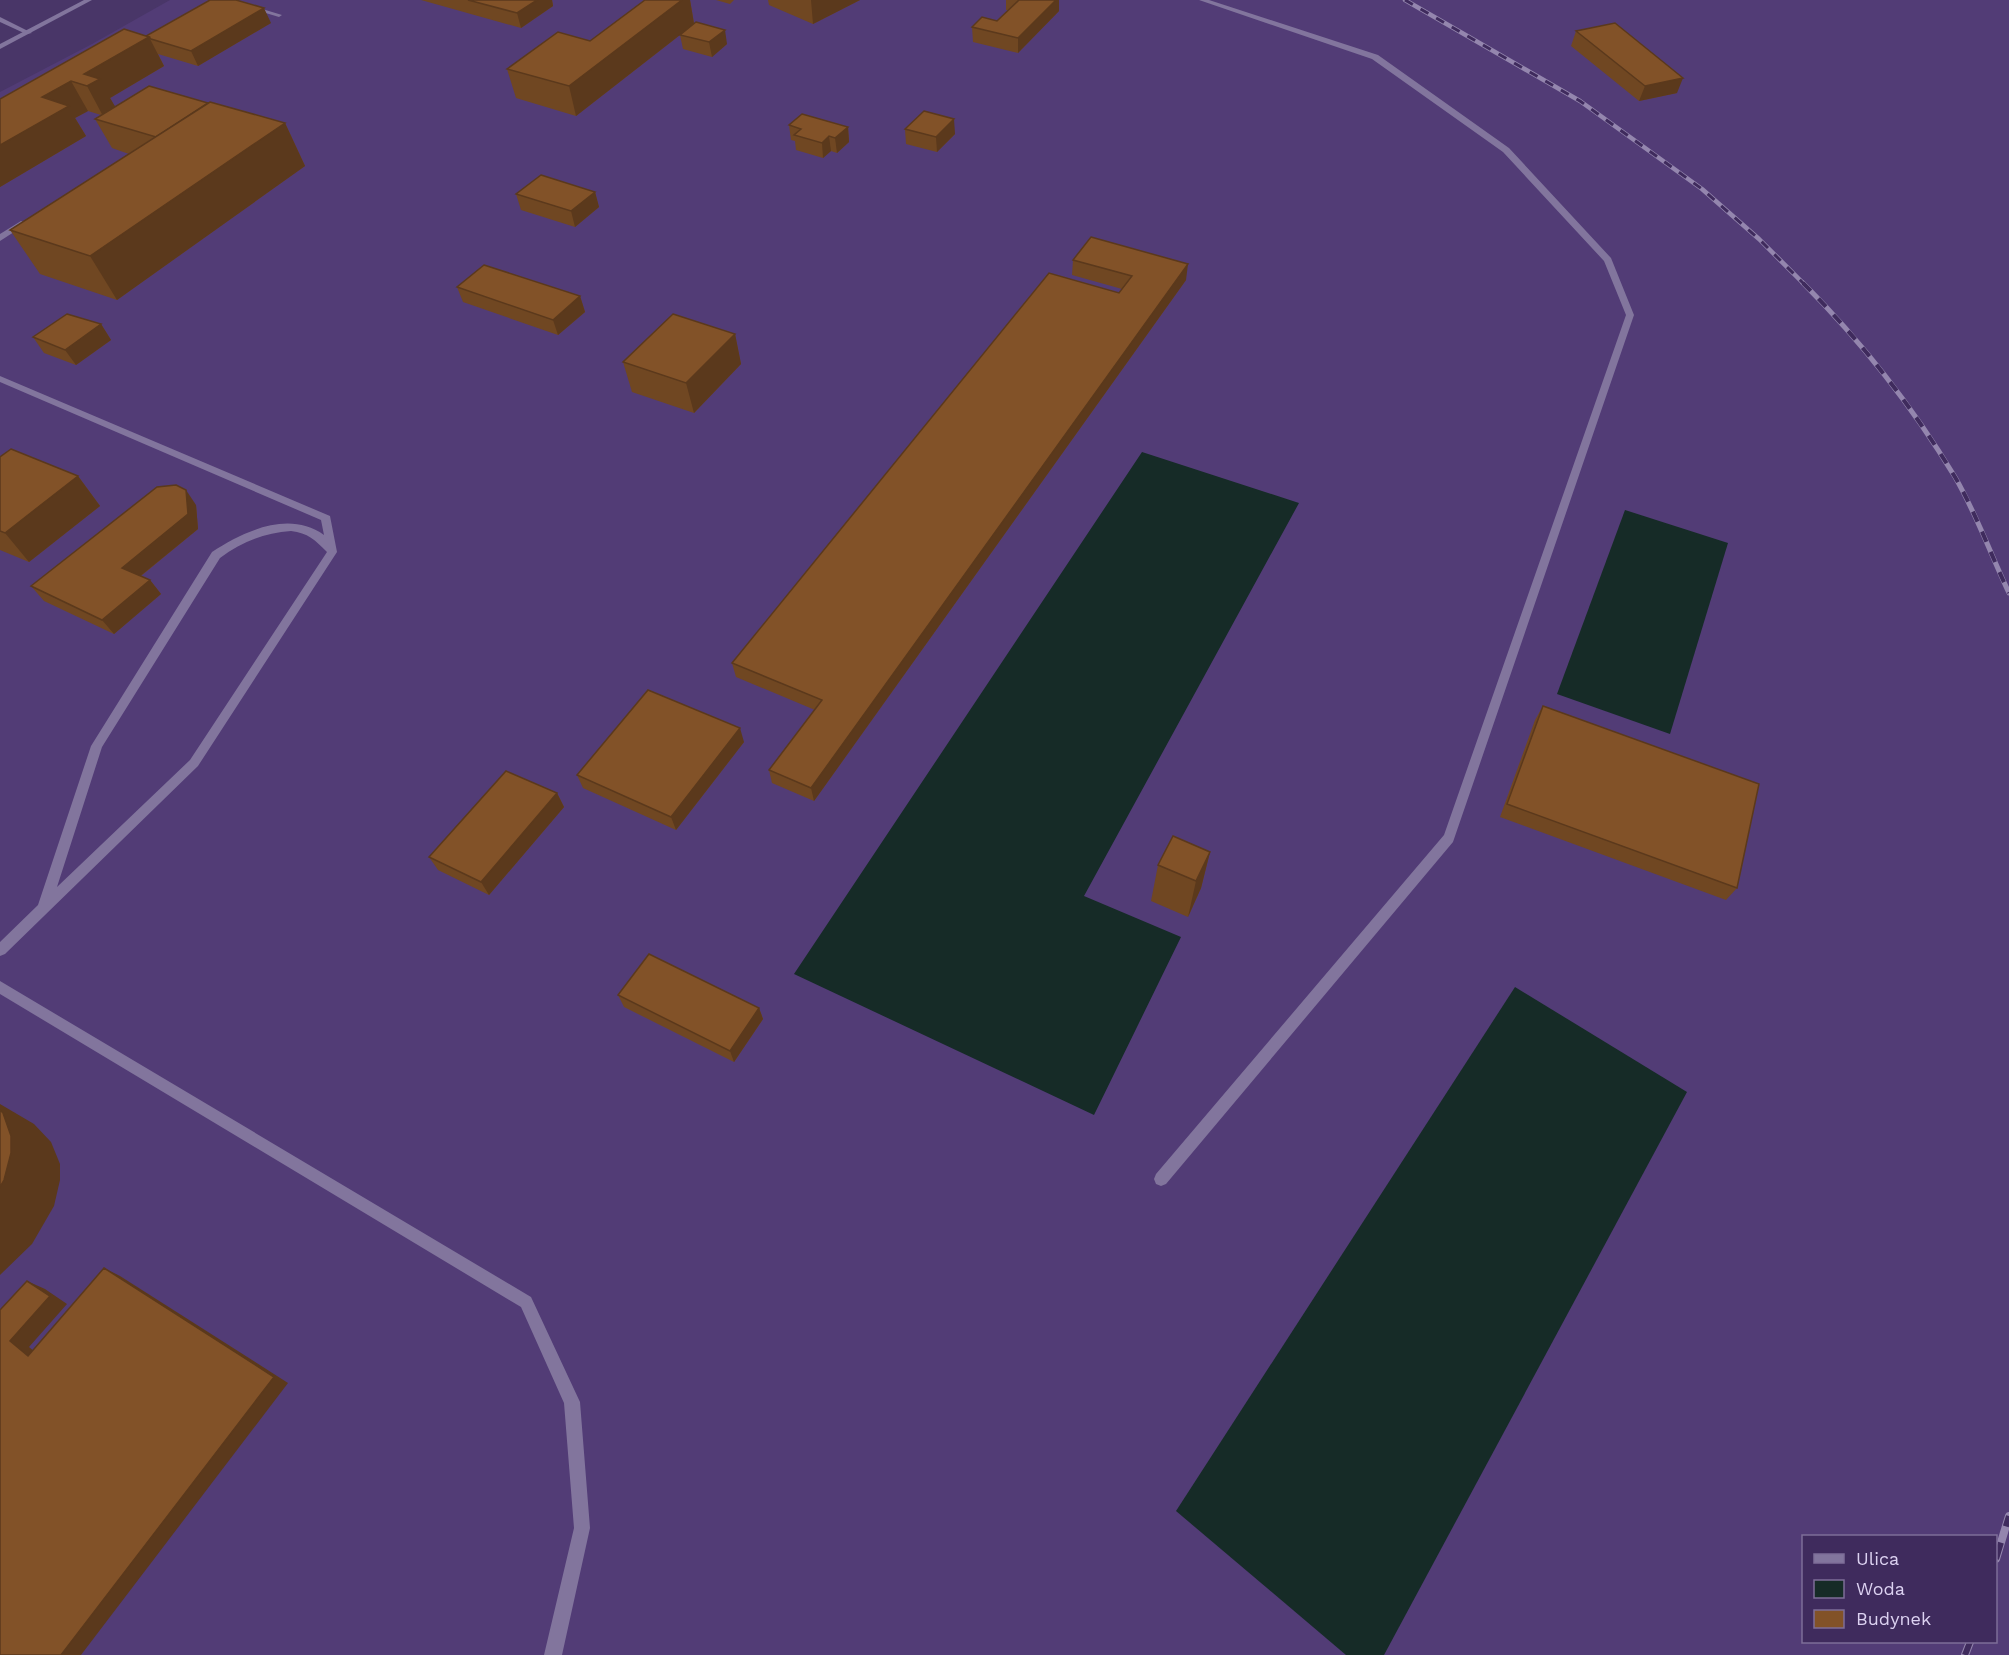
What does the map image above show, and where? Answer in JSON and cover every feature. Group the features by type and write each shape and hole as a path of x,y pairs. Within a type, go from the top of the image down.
{"street":[{"path":"0,47 89,0"},
{"path":"225,0 279,15"},
{"path":"1161,1179 1449,838 1630,315 1608,260 1506,150 1375,57 1202,0"},
{"path":"0,19 28,33"},
{"path":"0,238 29,220"},
{"path":"0,379 326,518 332,552 194,763 0,950"},
{"path":"44,908 96,746 216,555 242,538 273,528 294,528 311,532 325,540 332,552"},
{"path":"0,987 526,1302 572,1401 582,1528 553,1655"}],"shaded area":[{"path":"170,0 2009,0 2009,1655 0,1655 0,92"}],"water":[{"path":"1142,452 1299,503 1084,896 1181,937 1094,1115 794,974"},
{"path":"1625,510 1728,543 1670,734 1557,694"},
{"path":"1515,987 1687,1092 1384,1655 1346,1655 1176,1511"}],"building":[{"path":"210,0 236,0 264,8 191,51 146,36"},
{"path":"468,0 537,0 517,13"},
{"path":"645,0 682,0 569,86 507,69 558,32 590,41"},
{"path":"1019,0 1056,0 1018,38 972,27 982,17 997,21"},
{"path":"696,22 725,30 709,42 680,35"},
{"path":"1615,23 1683,78 1645,86 1576,31"},
{"path":"124,29 149,37 84,74 100,79 87,86 71,81 42,97 69,106 0,145 0,99"},
{"path":"149,86 208,103 156,137 95,119"},
{"path":"210,102 285,123 90,256 10,230"},
{"path":"924,111 954,119 936,137 905,129"},
{"path":"802,114 848,127 835,138 829,136 822,143 794,135 801,129 789,125"},
{"path":"541,175 595,192 571,211 516,194"},
{"path":"1091,237 1188,264 811,788 769,770 822,700 732,663 1049,273 1119,293 1132,276 1073,260"},
{"path":"484,265 580,296 553,320 457,287"},
{"path":"67,314 101,324 65,350 33,337"},
{"path":"673,314 735,334 686,383 623,362"},
{"path":"11,449 78,476 5,533 0,531 0,457"},
{"path":"176,485 186,490 188,514 122,568 150,580 102,620 31,586 157,487"},
{"path":"648,690 740,728 671,817 577,775"},
{"path":"1543,706 1759,784 1737,888 1507,804"},
{"path":"506,771 557,793 481,882 429,857"},
{"path":"1173,836 1210,852 1196,881 1158,865"},
{"path":"649,954 759,1008 730,1051 618,995"},
{"path":"0,1110 11,1136 11,1153 0,1187"},
{"path":"104,1268 274,1377 61,1655 0,1655 0,1310 27,1281 50,1296 10,1341 28,1356"}],"railway":[{"path":"1405,0 1580,101 1702,189 1759,239 1846,328 1904,400 1955,477 2009,593"},
{"path":"1997,1556 2009,1516"},
{"path":"1965,1655 1970,1643"}]}
